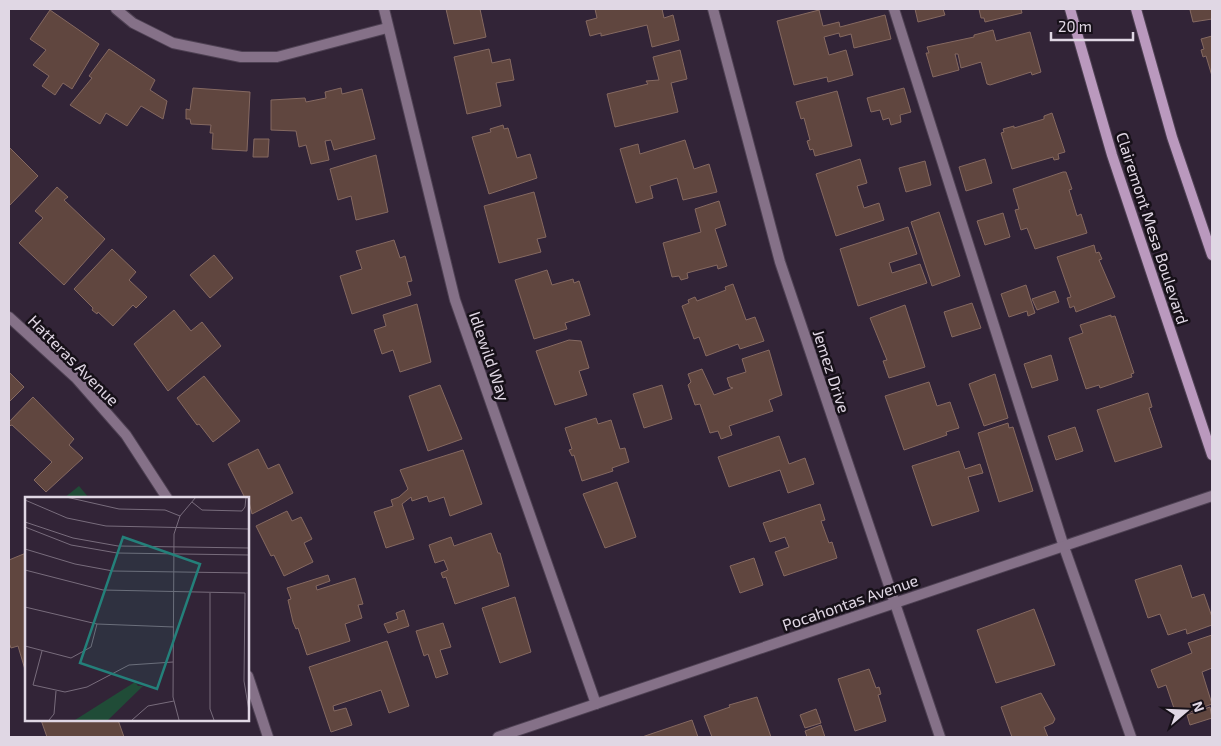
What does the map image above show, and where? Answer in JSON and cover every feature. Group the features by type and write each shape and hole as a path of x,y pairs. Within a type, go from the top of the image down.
{"main road":[{"name":"Clairemont Mesa Boulevard","path":"1070,9 1112,155 1212,455"},
{"path":"1136,9 1172,137 1212,255"}],"street":[{"path":"116,9 133,23 173,43 241,57 277,57 387,28"},
{"name":"Idlewild Way","path":"384,9 387,28 455,300 596,704"},
{"name":"Jemez Drive","path":"713,9 780,262 940,737"},
{"path":"894,9 1064,547 1131,737"},
{"name":"Hatteras Avenue","path":"9,317 76,378 126,435 166,497"},
{"name":"Pocahontas Avenue","path":"498,737 1212,496"},
{"path":"249,679 268,737"}],"green space":[{"path":"79,486 88,497 65,497"}],"building":[{"path":"446,9 480,9 486,37 454,44"},
{"path":"595,9 662,9 664,18 673,15 679,40 652,47 647,25 601,36 601,33 590,36 586,21 597,18"},
{"path":"915,9 943,9 945,15 918,22"},
{"path":"979,9 1021,9 1022,13 985,22 984,18 981,18"},
{"path":"1212,9 1212,19 1193,22 1190,10"},
{"path":"50,10 99,44 72,89 63,83 55,95 42,86 49,76 33,65 46,50 30,39"},
{"path":"819,10 823,26 839,22 840,27 885,15 891,39 854,48 851,34 840,37 839,33 824,37 829,55 846,50 853,75 828,82 827,77 794,85 777,21"},
{"path":"993,30 996,41 1030,32 1041,72 1032,75 1031,72 990,85 987,84 981,62 961,68 958,54 955,54 959,70 933,77 926,53 929,53 927,47 974,37 974,35"},
{"path":"1212,36 1212,76 1206,56 1203,57 1201,50 1204,49 1201,39"},
{"path":"109,49 155,80 150,90 167,101 163,119 141,106 127,126 106,113 100,124 70,105 92,78 89,76"},
{"path":"489,49 492,63 510,59 514,80 496,83 501,106 467,114 454,57"},
{"path":"680,50 687,79 671,83 678,112 615,127 607,94 648,84 646,81 659,80 653,57"},
{"path":"193,88 250,92 247,151 212,149 213,133 210,133 211,125 191,124 190,119 186,119 186,109 190,110"},
{"path":"341,88 342,94 362,89 375,139 334,150 331,140 325,141 329,160 311,164 306,145 299,147 296,131 271,130 271,100 305,98 306,102 326,98 325,92"},
{"path":"904,88 911,112 900,115 901,122 891,125 889,118 883,120 880,110 871,112 867,98"},
{"path":"837,91 852,146 815,156 813,149 810,150 807,141 810,140 804,118 801,119 796,102"},
{"path":"1052,113 1065,152 1058,154 1059,159 1054,160 1053,157 1012,169 1001,133 1004,132 1003,129 1014,126 1014,128 1044,119 1044,116"},
{"path":"503,125 504,129 508,128 517,158 530,154 537,178 489,194 472,137 491,132 490,129"},
{"path":"254,139 269,139 268,157 253,157"},
{"path":"685,140 694,169 709,164 717,192 683,200 677,178 650,186 653,198 636,203 620,149 638,144 640,154"},
{"path":"9,147 38,176 9,206"},
{"path":"376,155 388,212 356,220 351,196 338,200 330,169"},
{"path":"860,159 867,183 857,186 864,208 879,203 884,220 836,236 816,174"},
{"path":"985,159 992,183 966,191 959,167"},
{"path":"925,161 931,185 906,192 899,168"},
{"path":"1066,172 1072,189 1069,190 1077,216 1081,214 1087,233 1035,249 1027,228 1021,230 1015,210 1019,209 1013,189"},
{"path":"57,187 68,197 64,200 105,239 64,285 19,243 43,218 35,211"},
{"path":"534,192 546,237 537,239 541,252 499,263 484,206"},
{"path":"719,201 726,225 715,229 727,266 718,269 717,265 687,273 688,278 681,280 679,276 672,277 663,243 701,232 695,209"},
{"path":"939,212 960,276 932,286 911,222"},
{"path":"1003,213 1010,237 985,245 977,221"},
{"path":"908,227 917,254 889,263 892,273 920,264 927,283 858,306 840,249"},
{"path":"394,240 400,258 405,256 412,281 407,282 411,295 352,314 340,276 362,269 356,251"},
{"path":"1094,245 1096,253 1099,252 1102,259 1099,260 1115,297 1076,312 1074,306 1070,308 1067,298 1071,297 1057,257"},
{"path":"112,249 136,272 129,280 147,297 136,308 133,305 113,326 98,312 97,314 92,310 93,308 74,289"},
{"path":"214,255 233,278 210,298 190,275"},
{"path":"547,270 552,285 573,279 574,283 579,281 590,315 565,323 567,329 534,339 515,280"},
{"path":"733,284 746,320 755,317 764,341 740,349 738,344 706,356 699,337 694,339 682,306 689,303 688,300 695,297 697,301 726,290 725,287"},
{"path":"1026,285 1035,313 1028,316 1027,311 1009,317 1001,294"},
{"path":"1055,291 1059,302 1037,310 1032,299"},
{"path":"972,303 981,328 952,337 944,312"},
{"path":"417,304 431,362 400,372 393,350 382,354 374,330 386,326 383,315"},
{"path":"905,305 925,367 889,378 883,361 887,360 870,318"},
{"path":"174,310 191,331 202,322 221,346 168,391 134,344"},
{"path":"1111,315 1111,317 1115,316 1134,373 1131,374 1132,377 1100,388 1099,385 1086,389 1069,338 1083,333 1080,325"},
{"path":"569,340 581,341 589,368 579,371 587,395 555,405 536,351"},
{"path":"769,350 782,395 769,400 773,411 729,426 732,435 721,439 718,431 710,433 700,404 695,405 688,385 691,382 688,374 702,369 714,395 733,388 730,387 727,378 746,372 742,359"},
{"path":"1051,355 1058,380 1032,388 1024,364"},
{"path":"9,372 24,387 9,402"},
{"path":"995,374 1008,418 984,426 969,384"},
{"path":"204,376 240,421 213,442 199,424 197,425 177,398"},
{"path":"929,382 937,406 950,402 959,428 946,432 947,435 904,450 885,396"},
{"path":"440,385 462,439 428,451 409,396"},
{"path":"662,385 672,419 644,428 633,394"},
{"path":"1148,393 1152,407 1149,408 1162,447 1115,462 1097,410"},
{"path":"33,397 74,439 69,445 83,458 46,492 34,480 52,462 12,425 9,426 9,422"},
{"path":"596,418 598,424 611,420 620,449 625,448 629,462 612,468 613,471 582,481 574,455 572,456 569,450 572,449 565,428"},
{"path":"1008,423 1009,428 1013,427 1033,491 999,502 978,433"},
{"path":"1075,427 1083,451 1056,460 1048,436"},
{"path":"779,436 789,464 805,458 814,484 788,493 780,470 729,487 718,457"},
{"path":"258,449 268,469 279,464 293,493 252,514 249,497 244,497 228,464"},
{"path":"463,450 482,504 450,516 444,497 429,502 427,496 412,501 411,497 402,504 414,539 386,548 374,512 393,506 391,500 399,497 408,489 400,470"},
{"path":"959,451 965,469 980,464 983,473 968,477 979,511 932,526 912,466"},
{"path":"617,482 636,537 605,548 583,494"},
{"path":"820,504 825,520 821,521 829,543 832,542 837,558 784,576 775,552 789,547 785,537 770,542 763,523"},
{"path":"287,511 292,521 301,517 312,539 304,543 313,562 284,576 274,555 271,556 256,526"},
{"path":"491,533 498,553 500,553 509,586 455,604 446,577 443,578 441,573 448,570 444,560 435,563 429,545 451,537 454,546"},
{"path":"25,553 25,670 18,646 11,648 9,643 9,560"},
{"path":"754,558 763,585 740,593 730,566"},
{"path":"1181,565 1192,598 1204,594 1212,617 1212,625 1187,634 1186,629 1168,635 1160,614 1148,618 1135,580"},
{"path":"328,575 330,581 316,586 317,590 355,578 363,604 358,605 362,618 345,624 350,641 307,655 298,628 296,629 293,622 288,600 291,599 287,588"},
{"path":"515,597 531,652 500,663 482,608"},
{"path":"1034,609 1055,665 996,683 977,630"},
{"path":"404,610 409,626 388,633 384,624 398,619 396,613"},
{"path":"443,623 451,647 440,650 448,674 436,678 428,654 424,656 416,631"},
{"path":"1212,635 1212,668 1202,672 1212,704 1177,717 1166,685 1158,688 1151,670 1192,653 1188,643"},
{"path":"387,641 409,706 389,713 381,690 333,706 334,711 346,708 352,725 331,732 309,667"},
{"path":"869,669 876,688 879,687 881,694 878,695 886,721 855,731 838,679"},
{"path":"1041,693 1055,719 1053,723 1044,727 1048,737 1012,737 1001,707"},
{"path":"757,697 771,737 712,737 704,716 730,707 729,705"},
{"path":"1210,707 1212,718 1190,725 1187,715"},
{"path":"816,709 821,723 805,728 800,715"},
{"path":"692,720 698,737 642,737"},
{"path":"41,721 118,721 124,737 47,737"},
{"path":"821,725 825,737 807,737 805,731"}]}
